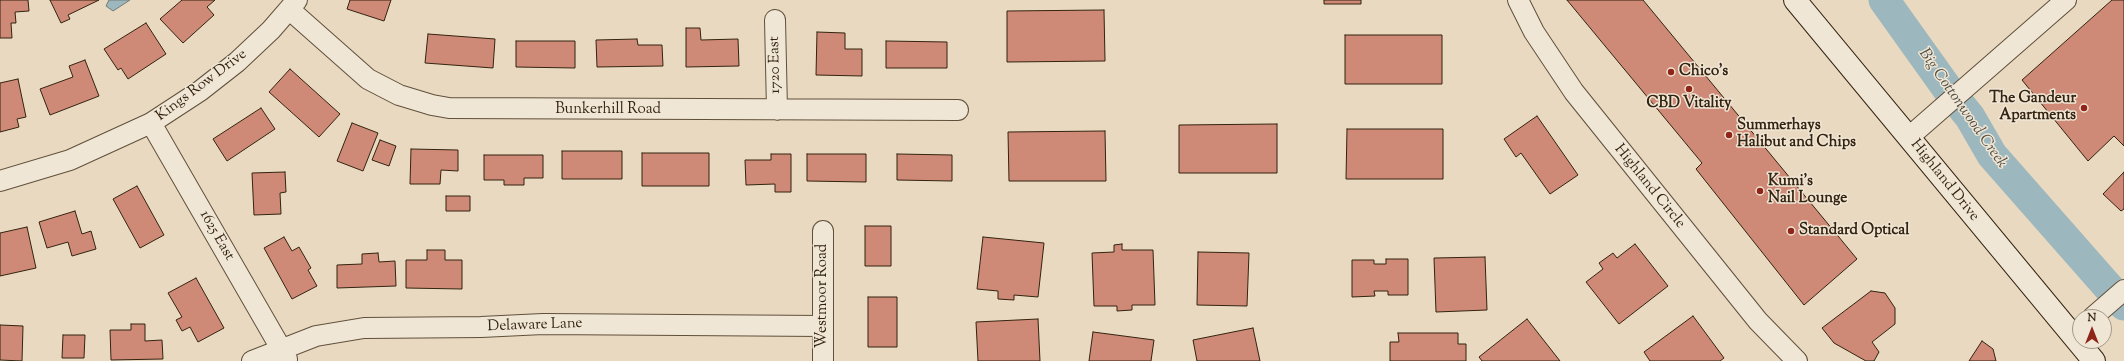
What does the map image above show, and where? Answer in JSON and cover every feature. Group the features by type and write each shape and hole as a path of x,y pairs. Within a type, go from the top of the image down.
{"main road":[{"name":"Highland Drive","path":"1795,0 1909,137 2072,326"},
{"name":"Highland Drive","path":"2087,349 2094,361"}],"street":[{"name":"Highland Circle","path":"1518,0 1534,32 1578,97 1758,321 1797,361"},
{"path":"1909,137 2066,0"},
{"name":"Bunkerhill Road","path":"294,5 368,79 399,95 432,105 466,109 958,110"},
{"name":"Kings Row Drive","path":"0,181 70,160 152,123 200,91 237,62 294,5"},
{"name":"1720 East","path":"775,20 777,110"},
{"name":"1625 East","path":"152,123 284,355"},
{"name":"Westmoor Road","path":"823,231 823,361"},
{"path":"2103,309 2124,290"},
{"name":"Delaware Lane","path":"252,361 284,355 327,333 376,327 481,327 543,324 823,326"}],"water":[{"path":"109,0 130,0 113,11 106,6"}],"building":[{"path":"0,0 28,0 29,11 15,12 16,23 11,23 12,38 0,38"},
{"path":"50,0 99,0 68,15 70,19 61,23"},
{"path":"182,0 215,0 207,7 214,15 183,43 160,19"},
{"path":"350,0 391,0 384,21 347,9"},
{"path":"1324,0 1361,0 1361,4 1324,4"},
{"path":"1567,0 1643,0 1857,259 1804,305 1696,169 1702,163"},
{"name":"The Gandeur Apartments","path":"2112,0 2124,0 2124,146 2114,136 2088,161 2022,80"},
{"path":"1104,10 1105,61 1007,62 1007,11"},
{"path":"146,23 166,54 128,79 121,68 118,70 104,49"},
{"path":"686,28 700,28 701,40 738,39 739,66 686,67"},
{"path":"817,32 845,33 845,49 862,49 862,76 816,75"},
{"path":"428,34 495,39 493,68 425,63"},
{"path":"1345,35 1442,35 1442,84 1345,84"},
{"path":"637,39 638,45 662,45 663,66 597,67 596,40"},
{"path":"516,41 575,41 575,68 516,67"},
{"path":"886,41 947,42 947,68 886,68"},
{"path":"85,60 99,96 50,115 40,89 73,77 69,66"},
{"path":"290,69 340,114 319,137 269,92"},
{"path":"18,79 26,117 17,119 19,127 0,132 0,83"},
{"path":"261,108 275,129 227,161 213,139"},
{"path":"1537,116 1578,175 1550,194 1521,153 1516,157 1504,139"},
{"path":"352,123 378,133 363,171 337,161"},
{"path":"1277,124 1277,173 1179,173 1179,125"},
{"path":"1347,129 1443,129 1443,179 1346,179"},
{"path":"1105,131 1106,181 1009,181 1008,132"},
{"path":"380,140 396,146 389,166 372,160"},
{"path":"411,149 458,150 458,171 441,170 440,184 410,184"},
{"path":"562,151 622,151 622,179 562,179"},
{"path":"642,153 709,153 709,186 642,186"},
{"path":"771,154 791,154 791,192 775,192 775,184 746,185 745,160 771,160"},
{"path":"807,154 866,154 866,182 807,181"},
{"path":"897,154 952,155 952,181 897,180"},
{"path":"484,155 543,155 543,178 524,178 524,185 504,185 504,180 484,180"},
{"path":"285,172 286,192 280,193 281,214 254,215 252,173"},
{"path":"2124,172 2124,209 2121,211 2103,194"},
{"path":"137,186 164,235 140,248 113,199"},
{"path":"446,196 470,196 470,211 446,211"},
{"path":"75,211 82,234 91,231 96,249 72,256 68,242 47,248 39,222"},
{"path":"865,226 891,226 891,266 865,266"},
{"path":"27,227 36,268 0,276 0,233"},
{"path":"284,237 292,251 299,247 311,268 308,270 317,286 292,299 264,248"},
{"path":"983,237 1044,243 1038,297 1014,295 1014,300 998,299 998,291 977,289"},
{"path":"1122,244 1122,250 1153,250 1155,305 1132,305 1132,310 1117,311 1117,306 1094,306 1092,253 1114,252 1114,245"},
{"path":"1635,244 1668,286 1619,324 1586,282 1603,269 1599,263 1613,253 1617,258"},
{"path":"427,250 445,250 445,260 462,260 462,289 406,288 406,260 427,260"},
{"path":"1198,252 1249,253 1247,306 1197,305"},
{"path":"378,253 379,262 395,261 396,286 337,288 337,265 362,264 362,254"},
{"path":"1485,257 1487,310 1436,312 1434,258"},
{"path":"1386,259 1408,259 1408,295 1388,295 1388,291 1374,291 1375,296 1352,297 1352,260 1374,260 1374,264 1386,264"},
{"path":"196,278 224,328 198,342 190,327 182,331 176,320 182,317 168,293"},
{"path":"1871,291 1885,293 1895,308 1895,324 1872,342 1879,352 1874,361 1866,361 1834,343 1822,328"},
{"path":"868,297 897,297 897,347 868,347"},
{"path":"1693,316 1724,358 1720,361 1650,361 1644,352"},
{"path":"1038,319 1040,361 978,361 976,322"},
{"path":"1527,319 1560,361 1482,361 1479,357"},
{"path":"131,324 145,324 145,341 162,340 163,359 111,360 110,330 131,330"},
{"path":"0,325 23,326 22,361 0,360"},
{"path":"1253,328 1260,361 1197,361 1193,340"},
{"path":"1093,332 1154,340 1151,361 1089,361"},
{"path":"1398,333 1458,333 1458,344 1466,344 1466,361 1390,361 1390,342 1399,342"},
{"path":"63,335 85,335 84,358 62,358"},
{"path":"1982,341 1993,349 1996,361 1969,361"}],"waterway":[{"name":"Big Cottonwood Creek","path":"1884,0 1949,91 1970,117 1992,155 2124,305"}],"place":[{"name":"Chico's","path":"1671,72"},
{"name":"CBD Vitality","path":"1689,89"},
{"name":"The Gandeur Apartments","path":"2084,108"},
{"name":"Summerhays Halibut and Chips","path":"1729,135"},
{"name":"Kumi's Nail Lounge","path":"1760,191"},
{"name":"Standard Optical","path":"1791,231"}]}
